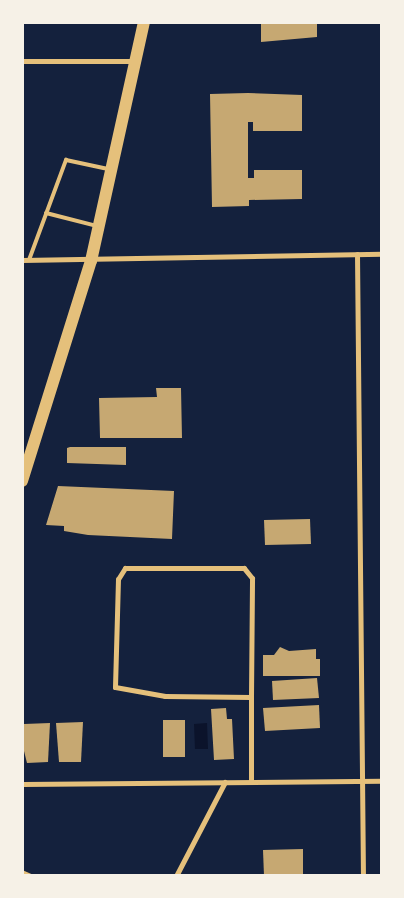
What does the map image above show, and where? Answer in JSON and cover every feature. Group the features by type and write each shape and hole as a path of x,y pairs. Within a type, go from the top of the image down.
{"main road":[{"path":"22,481 91,261 137,61 144,22"}],"street":[{"path":"22,61 137,61"},
{"path":"357,254 363,876"},
{"path":"22,260 91,261 382,254"},
{"path":"251,697 165,696 115,687 118,579 125,568 244,568 252,578 251,782"},
{"path":"22,784 382,781"},
{"path":"176,876 225,782"}],"lane":[{"path":"29,260 66,160 112,170"},
{"path":"46,213 99,226"},
{"path":"22,872 31,876"}],"water":[{"path":"207,723 208,749 195,749 194,724"}],"building":[{"path":"261,22 317,22 317,37 261,42"},
{"path":"210,94 302,95 302,131 253,131 253,122 248,122 248,178 254,178 254,170 302,170 302,199 249,200 249,206 212,207"},
{"path":"156,388 181,388 182,438 100,438 99,398 157,397"},
{"path":"70,447 126,447 126,465 67,463 67,448"},
{"path":"58,486 174,491 172,539 88,535 64,531 64,526 46,525"},
{"path":"310,519 311,544 265,545 264,520"},
{"path":"280,647 289,651 316,649 316,659 320,659 320,676 263,676 263,655 274,655"},
{"path":"317,678 319,698 273,700 272,681"},
{"path":"319,705 320,728 265,731 263,708"},
{"path":"226,708 227,719 232,719 234,759 214,760 211,709"},
{"path":"163,720 185,720 185,757 163,757"},
{"path":"83,722 81,762 59,762 56,723"},
{"path":"50,723 48,762 27,763 23,747 24,724"},
{"path":"303,849 303,876 264,876 263,850"}]}
